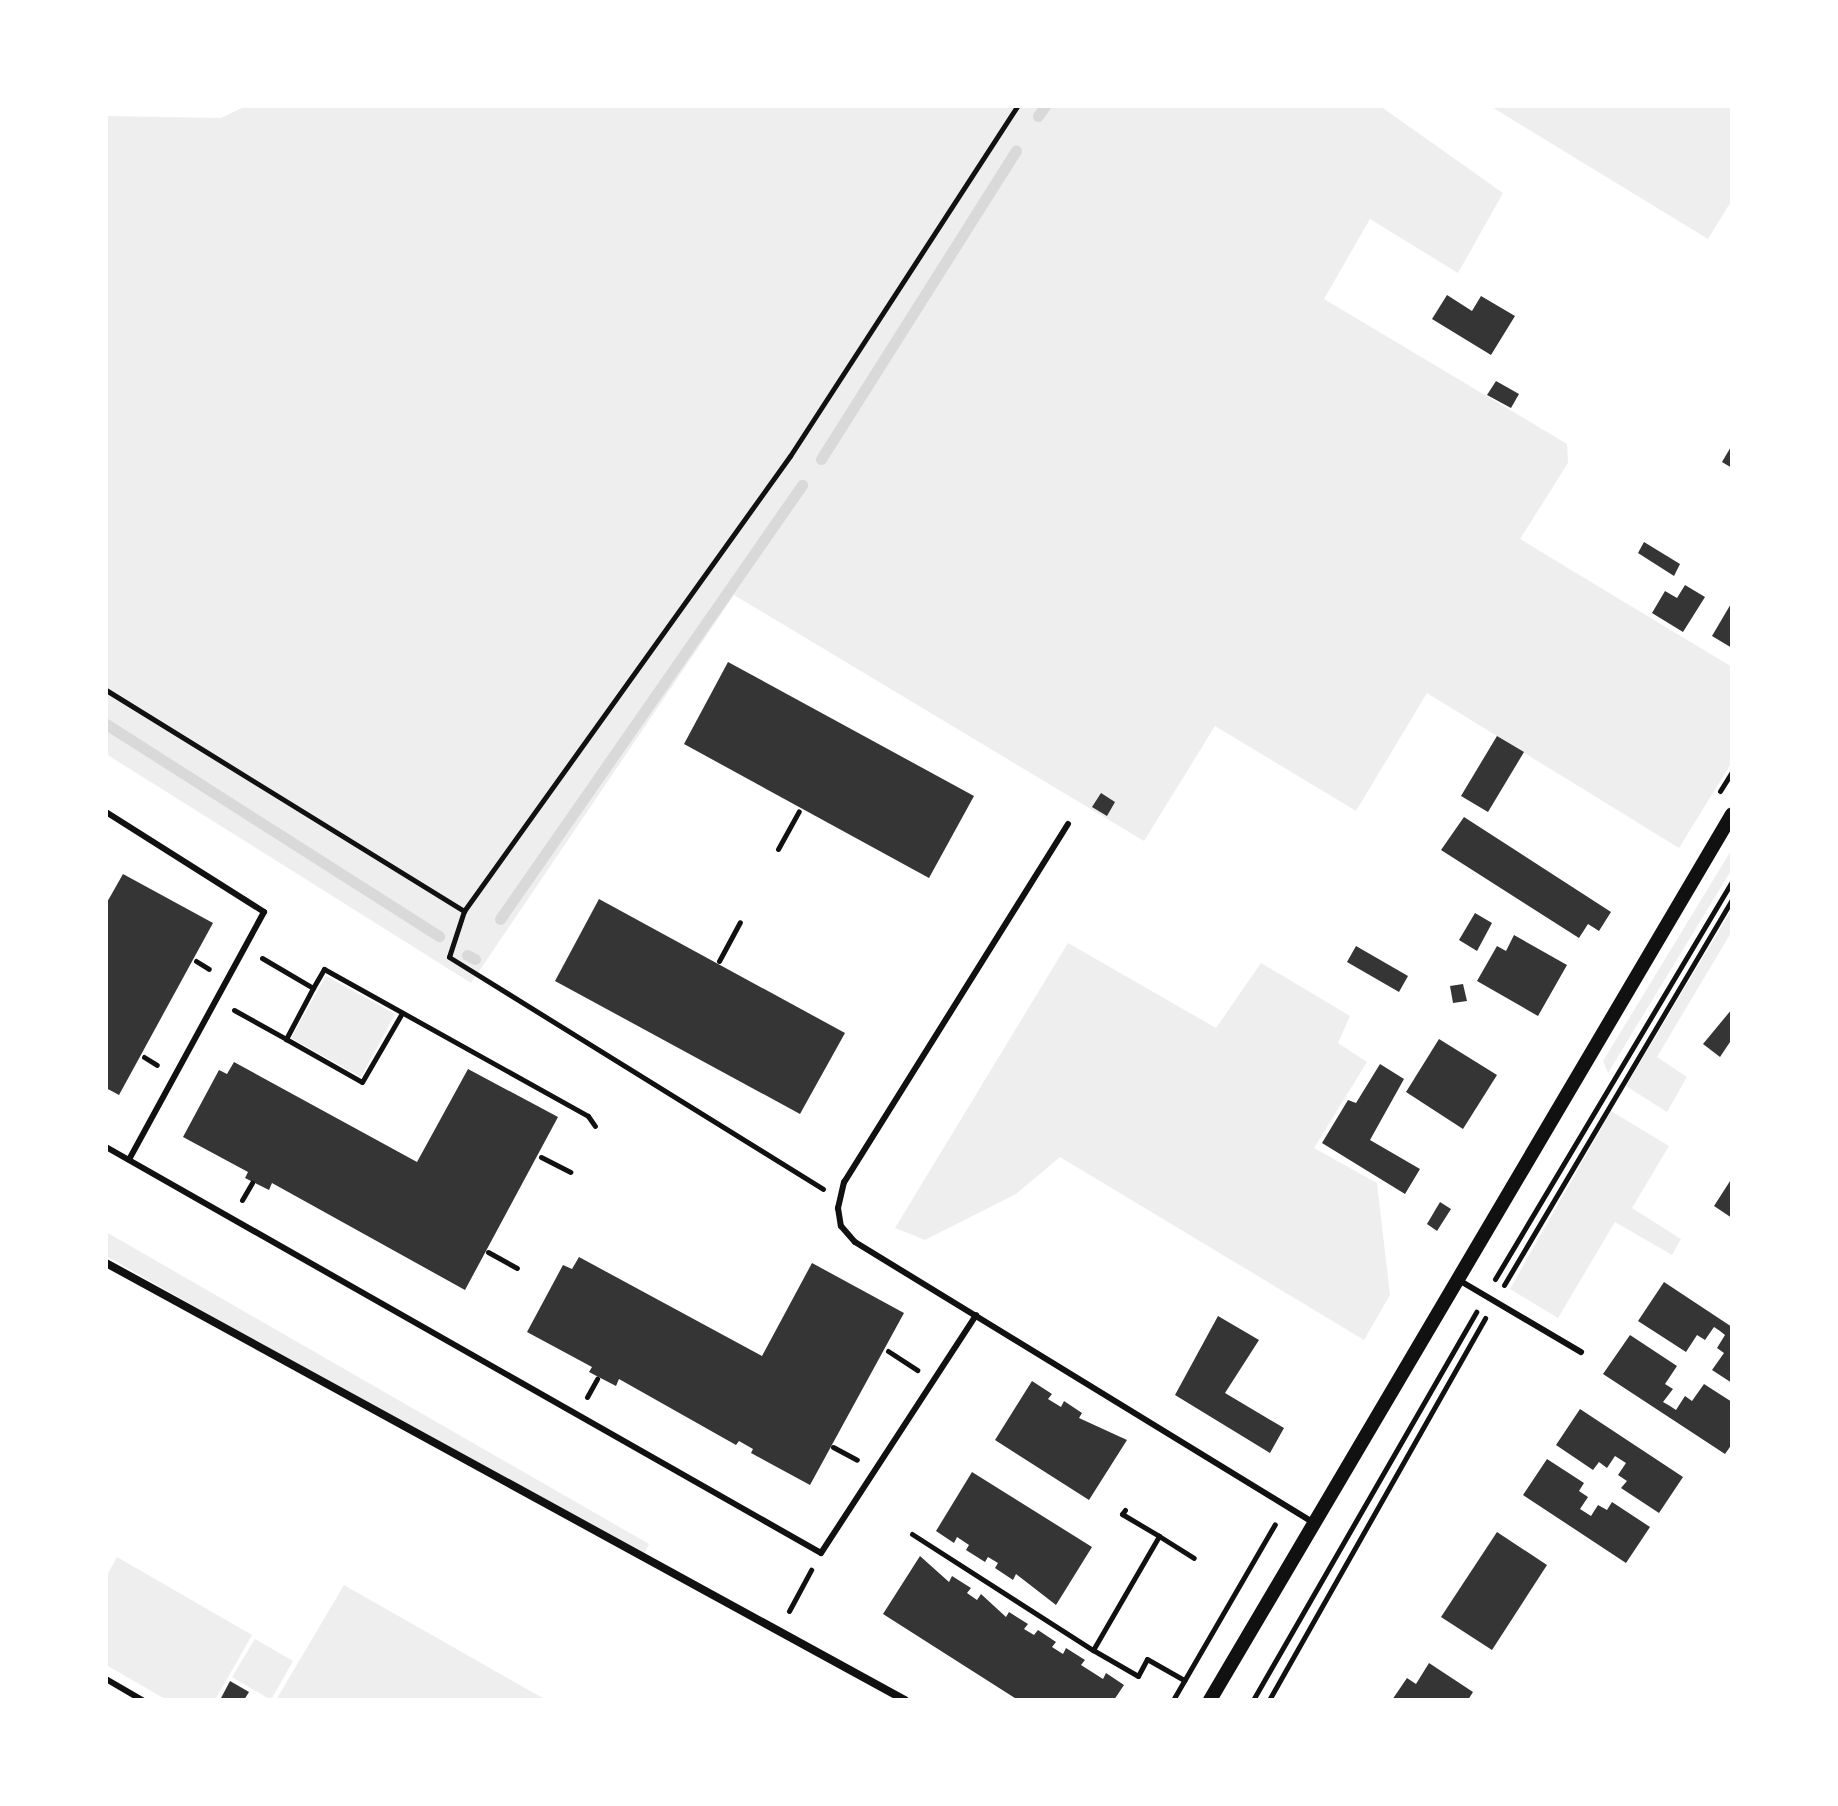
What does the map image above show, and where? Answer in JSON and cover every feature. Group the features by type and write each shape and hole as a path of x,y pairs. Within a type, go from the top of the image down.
{"street":[{"path":"1210,1700 1732,814"},
{"path":"106,1263 905,1700"}],"lane":[{"path":"106,812 264,912 129,1160"},
{"path":"1068,824 844,1182 839,1200 841,1226 855,1242 1314,1523"},
{"path":"106,1147 821,1553 976,1315"},
{"path":"1457,1279 1581,1352"},
{"path":"106,1679 142,1700"}],"path":[{"path":"839,1200 449,957 464,911 790,456 1017,106"},
{"path":"106,690 464,911"},
{"path":"778,849 799,811"},
{"path":"719,961 740,922"},
{"path":"244,948 313,988"},
{"path":"286,1039 324,969 588,1116 595,1126"},
{"path":"216,999 362,1082 402,1013"},
{"path":"541,1157 570,1172"},
{"path":"488,1252 517,1268"},
{"path":"888,1351 934,1380"},
{"path":"1125,1510 1122,1514 1194,1558"},
{"path":"912,1534 1138,1676 1147,1659 1184,1680"},
{"path":"1093,1650 1159,1536"},
{"path":"778,1629 821,1553"}],"shaded area":[{"path":"246,106 1380,106 1503,193 1458,273 1370,219 1324,299 1567,444 1568,463 1520,539 1732,667 1732,762 1679,848 1427,693 1356,811 1215,726 1144,841 734,595 471,983 106,754 106,116 221,118"},
{"path":"1490,106 1732,106 1732,200 1708,239"},
{"path":"1732,849 1732,869 1608,1073 1603,1061"},
{"path":"1732,909 1732,931 1657,1057 1687,1077 1667,1112 1626,1086"},
{"path":"1068,943 1216,1028 1261,963 1350,1016 1338,1043 1367,1062 1314,1148 1377,1183 1390,1295 1364,1340 1060,1157 1016,1194 925,1240 895,1228"},
{"path":"326,976 395,1014 361,1077 291,1038"},
{"path":"1611,1111 1669,1146 1632,1208 1681,1239 1672,1255 1615,1222 1558,1318 1510,1289"},
{"path":"106,1232 649,1544 641,1560 106,1256"},
{"path":"117,1557 252,1635 215,1700 167,1700 106,1665 106,1577"},
{"path":"344,1585 546,1700 276,1700"},
{"path":"255,1639 293,1661 271,1700 232,1677"}],"building":[{"path":"1447,295 1472,311 1481,296 1515,316 1491,355 1432,319"},
{"path":"1496,381 1519,394 1511,408 1487,395"},
{"path":"1732,445 1732,468 1722,462"},
{"path":"1644,542 1680,564 1674,576 1638,553"},
{"path":"1685,585 1705,597 1683,632 1652,613 1665,591 1677,598"},
{"path":"1732,602 1732,648 1712,636"},
{"path":"728,662 974,796 929,878 684,744"},
{"path":"1497,736 1524,752 1488,812 1461,796"},
{"path":"1101,793 1115,802 1107,816 1092,807"},
{"path":"1464,817 1611,912 1599,931 1588,924 1579,938 1441,850"},
{"path":"123,874 213,923 119,1095 106,1088 106,904"},
{"path":"599,899 845,1033 800,1114 555,981"},
{"path":"1475,913 1492,923 1477,951 1459,940"},
{"path":"1514,935 1567,965 1538,1016 1477,981 1497,946 1506,951"},
{"path":"1356,946 1408,976 1399,992 1347,962"},
{"path":"1463,984 1467,1001 1453,1003 1450,986"},
{"path":"1732,1009 1732,1039 1720,1057 1703,1044"},
{"path":"1439,1039 1497,1075 1463,1129 1406,1092"},
{"path":"234,1062 417,1162 468,1069 558,1117 465,1290 272,1183 269,1190 245,1178 248,1172 183,1137 219,1070 227,1074"},
{"path":"1380,1064 1404,1079 1370,1140 1420,1169 1405,1194 1322,1143 1348,1100 1356,1103"},
{"path":"1732,1178 1732,1218 1714,1206"},
{"path":"1440,1202 1451,1209 1437,1231 1427,1224"},
{"path":"579,1257 762,1356 812,1263 904,1313 810,1485 751,1453 753,1449 739,1441 736,1445 619,1379 616,1386 589,1372 592,1367 527,1332 563,1265 572,1269"},
{"path":"1664,1282 1732,1327 1732,1383 1712,1370 1724,1353 1717,1348 1725,1335 1714,1327 1705,1340 1697,1335 1686,1352 1638,1321"},
{"path":"1218,1316 1259,1340 1225,1393 1284,1428 1270,1453 1175,1395"},
{"path":"1630,1335 1677,1366 1665,1384 1673,1389 1663,1402 1676,1410 1685,1396 1692,1401 1704,1384 1732,1402 1732,1444 1725,1454 1603,1374"},
{"path":"1032,1381 1052,1394 1048,1399 1061,1407 1064,1401 1082,1413 1079,1418 1127,1440 1089,1500 995,1440"},
{"path":"1580,1409 1683,1477 1659,1513 1621,1488 1627,1481 1618,1475 1626,1463 1615,1456 1607,1468 1599,1462 1593,1470 1556,1445"},
{"path":"1547,1459 1584,1483 1579,1491 1588,1497 1580,1509 1591,1516 1598,1505 1607,1510 1612,1502 1650,1527 1626,1563 1523,1495"},
{"path":"972,1472 1092,1547 1056,1605 1016,1574 1013,1580 995,1568 998,1563 988,1557 985,1562 966,1550 969,1545 957,1537 954,1543 936,1531"},
{"path":"1497,1532 1547,1565 1492,1650 1441,1617"},
{"path":"920,1556 949,1582 952,1576 971,1588 967,1593 977,1600 981,1594 1006,1617 1009,1612 1028,1624 1024,1629 1034,1635 1038,1630 1056,1642 1052,1647 1063,1654 1066,1648 1085,1660 1081,1665 1103,1679 1106,1673 1124,1685 1114,1700 1018,1700 883,1614"},
{"path":"1429,1663 1473,1692 1468,1700 1392,1700 1407,1678 1416,1684"},
{"path":"230,1681 249,1692 244,1700 220,1700"}],"waterway":[{"path":"1038,116 1045,106"},
{"path":"821,459 1016,150"},
{"path":"500,919 802,485"},
{"path":"106,724 439,936"},
{"path":"467,955 475,959"}]}
